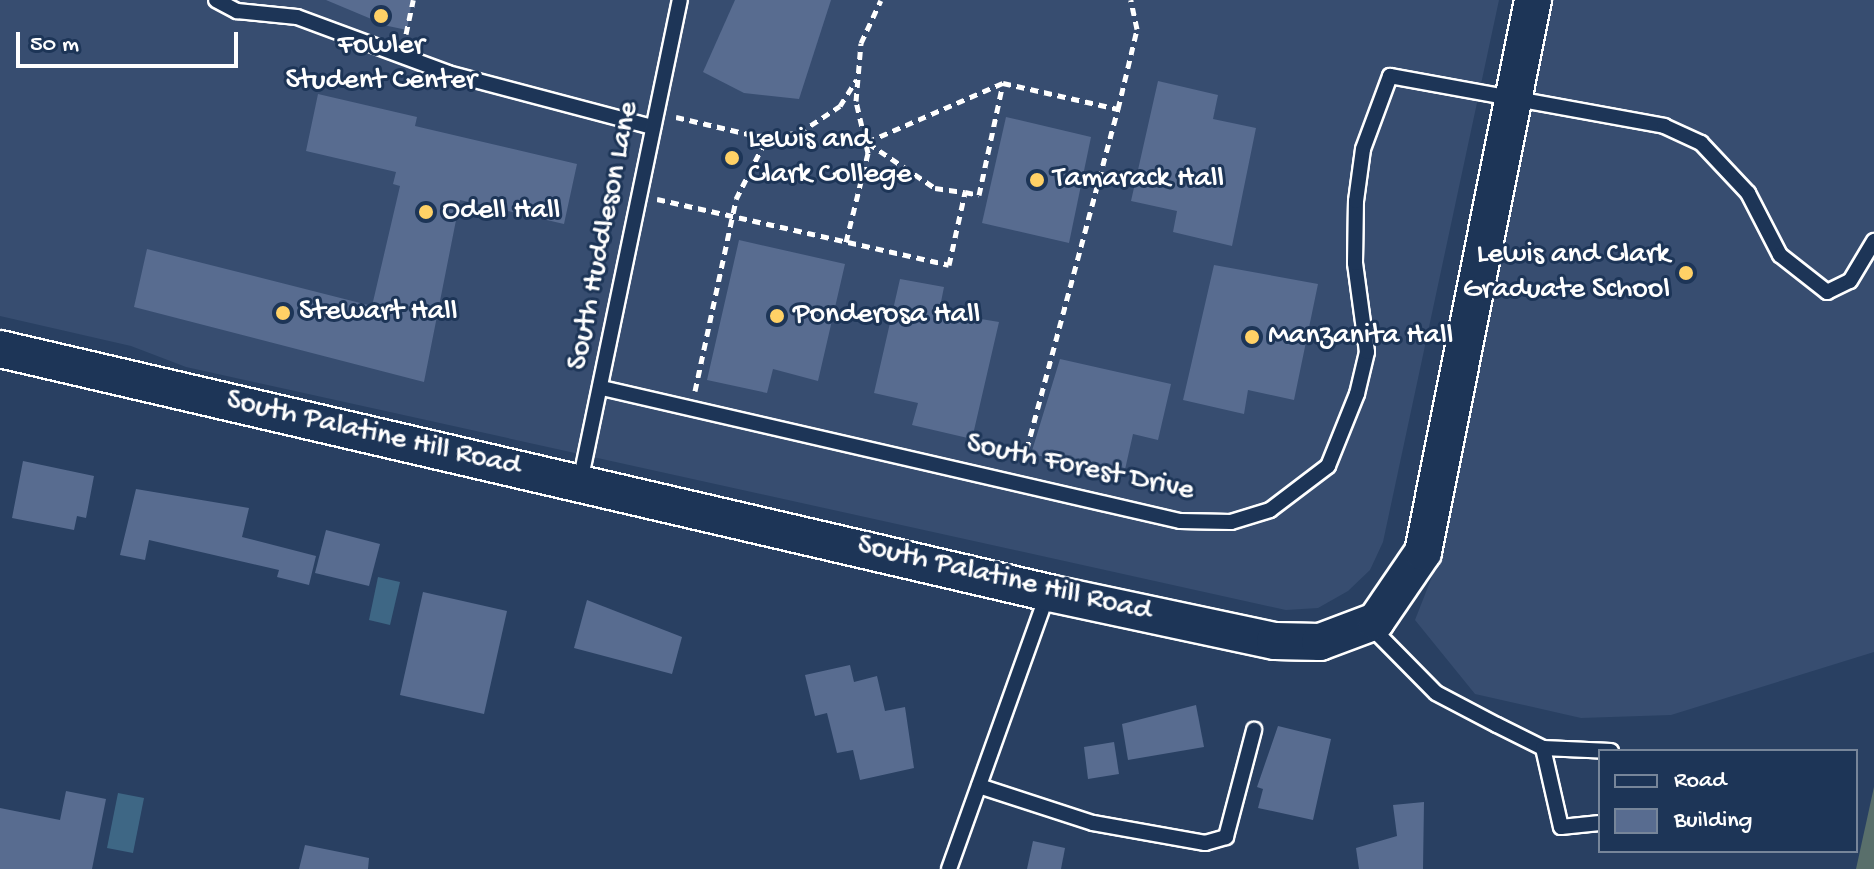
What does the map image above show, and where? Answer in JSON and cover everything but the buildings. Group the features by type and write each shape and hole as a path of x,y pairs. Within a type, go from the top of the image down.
{"street":[{"name":"South Palatine Hill Road","path":"0,349 1049,593 1299,644 1368,625 1390,607 1423,552 1533,0"}],"lane":[{"path":"216,0 237,11 297,17 401,55 655,119"},
{"name":"South Huddleson Lane","path":"580,482 643,196 655,119 680,0"},
{"name":"South Forest Drive","path":"602,388 1180,521 1231,522 1290,501 1328,466 1367,352 1356,271 1356,201 1363,149 1390,76 1513,98"},
{"path":"1513,98 1664,126 1701,143 1748,193 1780,255 1827,292 1850,281 1874,241"},
{"path":"949,869 1049,593"},
{"path":"1368,625 1436,693 1543,748 1598,750"},
{"path":"979,786 1078,819 1205,843 1226,837 1254,730"},
{"path":"1543,748 1561,827 1598,823"}],"path":[{"path":"401,55 413,0"},
{"path":"846,243 867,142 859,75 861,43 881,0"},
{"path":"1026,446 1137,29 1131,0"},
{"path":"655,119 768,136 818,123 859,75"},
{"path":"867,142 1003,83 1118,109"},
{"path":"867,142 935,188 979,195 1003,83"},
{"path":"692,409 731,217 768,136"},
{"path":"643,196 949,265 965,192"}],"shaded area":[{"name":"Lewis and Clark College","path":"0,0 1499,0 1383,542 1370,570 1348,591 1318,608 1286,610 186,367 131,346 0,316"},
{"name":"Lewis and Clark Graduate School","path":"1552,0 1874,0 1874,652 1671,715 1581,718 1475,694 1415,620 1444,546"},
{"path":"378,577 400,582 390,625 369,620"},
{"path":"118,793 144,798 133,853 107,848"}],"green space":[{"path":"1874,787 1874,869 1856,869"}],"place":[{"name":"Fowler Student Center","path":"381,16"},
{"name":"Lewis and Clark College","path":"732,158"},
{"name":"Tamarack Hall","path":"1037,180"},
{"name":"Odell Hall","path":"426,212"},
{"name":"Lewis and Clark Graduate School","path":"1686,273"},
{"name":"Stewart Hall","path":"283,313"},
{"name":"Ponderosa Hall","path":"777,316"},
{"name":"Manzanita Hall","path":"1252,337"}]}
